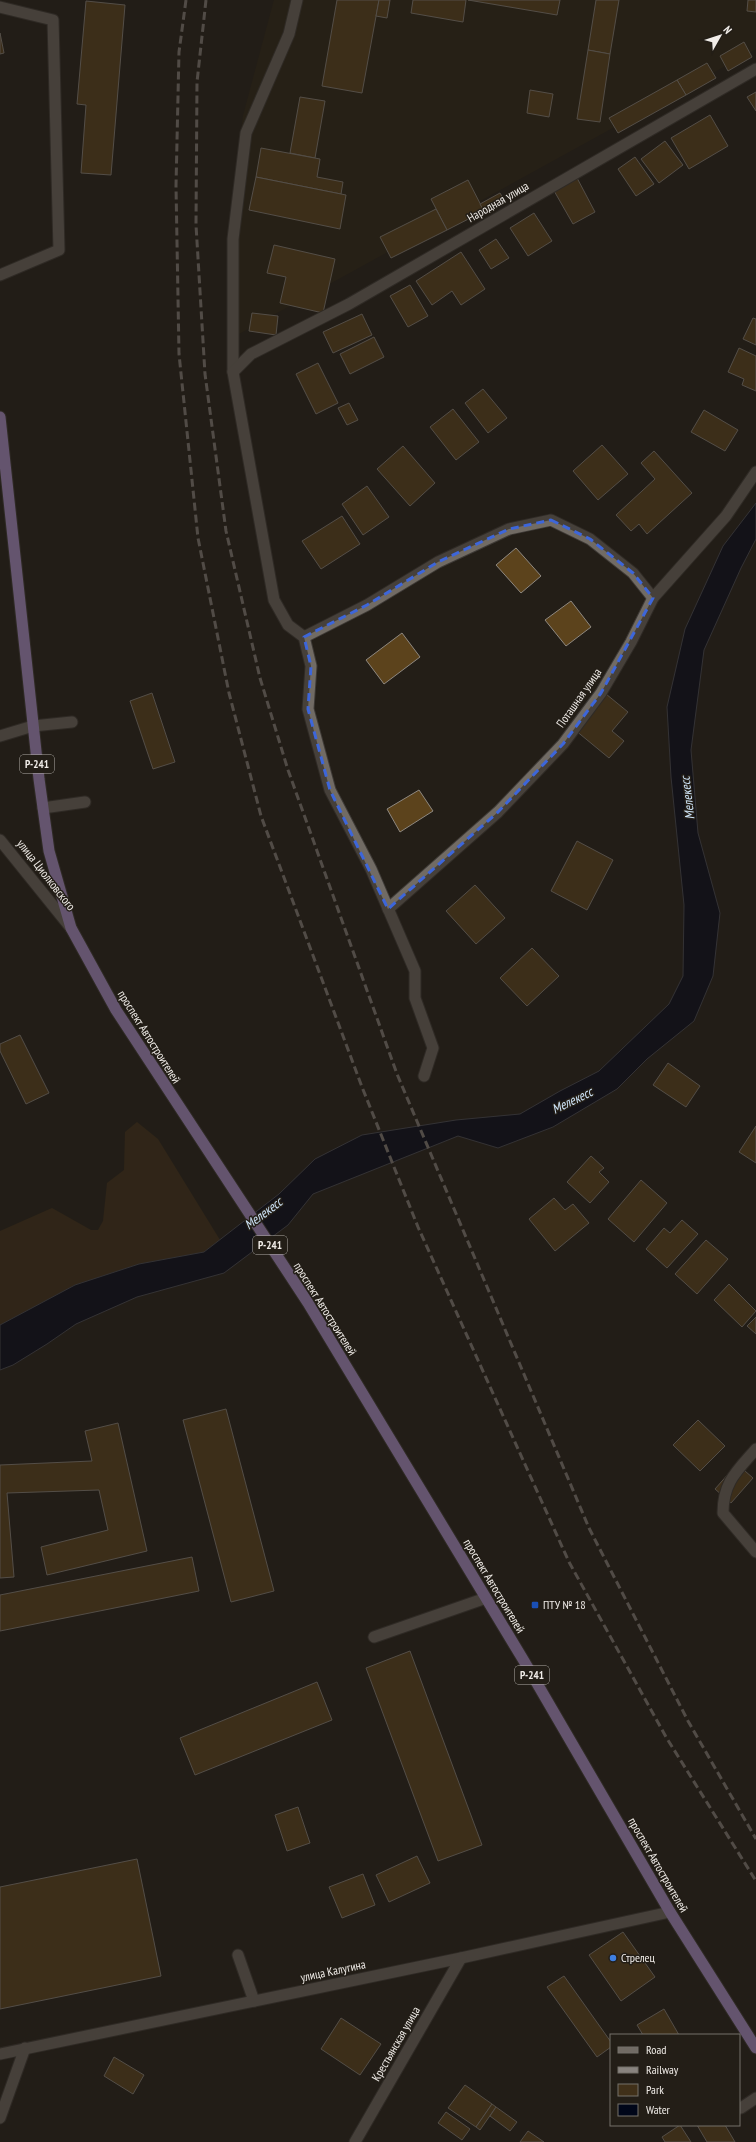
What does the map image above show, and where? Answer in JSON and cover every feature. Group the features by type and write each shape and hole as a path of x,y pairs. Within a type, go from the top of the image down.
{"highway":[{"name":"проспект Автостроителей","path":"0,417 32,726 43,808 49,851 71,928 116,1010 231,1188 308,1302 486,1598 670,1912 756,2048"}],"street":[{"path":"297,0 289,34 246,133 233,239 233,372 274,600 288,625 304,637 311,666 308,709 330,790 371,869 415,971 415,998 433,1048 424,1076"},
{"path":"0,7 53,20 59,250 0,275"},
{"name":"Народная улица","path":"233,372 251,354 349,304 756,69"},
{"name":"Поташная улица","path":"388,909 498,812 563,744 601,693 631,642 653,598 726,516 756,472"},
{"path":"304,637 367,605 438,562 509,529 551,520 590,539 633,573 653,598"},
{"path":"0,736 32,726 72,722"},
{"path":"43,808 85,802"},
{"name":"улица Циолковского","path":"0,840 71,928"},
{"path":"756,1449 731,1477 723,1497 723,1513 756,1552"},
{"path":"374,1637 486,1598"},
{"name":"улица Калугина","path":"0,2054 461,1958 670,1912"},
{"path":"238,1955 254,2001"},
{"name":"Крестьянская улица","path":"355,2142 461,1958"},
{"path":"0,2118 25,2048"},
{"path":"741,2108 756,2098"}],"highlighted area":[{"path":"551,520 590,539 633,573 653,598 601,693 563,744 498,812 388,909 330,790 308,709 311,666 304,637 367,605 438,562 509,529"}],"shaded area":[{"path":"274,0 756,0 756,49 235,336 229,242 243,116"}],"green space":[{"path":"137,1122 158,1139 220,1240 204,1252 139,1264 75,1285 0,1325 0,1231 52,1208 91,1230 98,1230 103,1221 107,1183 124,1170 125,1132"}],"water":[{"name":"Мелекесс","path":"756,503 756,539 741,568 704,650 691,750 698,833 720,913 713,976 694,1021 647,1059 617,1089 553,1127 498,1148 458,1136 313,1194 288,1225 224,1273 137,1297 76,1324 13,1365 0,1370 0,1325 75,1285 139,1264 204,1252 279,1194 315,1159 362,1135 456,1120 520,1114 599,1071 669,1004 683,976 684,905 671,777 667,707 685,629 723,546"}],"building":[{"path":"337,0 379,0 362,93 322,86"},
{"path":"379,0 390,0 387,18 376,16"},
{"path":"413,0 466,0 463,22 411,13"},
{"path":"468,0 560,0 557,15"},
{"path":"596,0 619,0 610,54 588,50"},
{"path":"748,0 756,0 756,12 747,11"},
{"path":"86,1 125,5 111,175 81,173 86,105 77,104"},
{"path":"0,33 4,53 0,54"},
{"path":"744,42 752,57 728,71 720,56"},
{"path":"588,50 610,54 600,122 577,119"},
{"path":"707,63 716,78 686,95 677,80"},
{"path":"677,80 686,95 618,133 609,118"},
{"path":"530,90 553,94 549,117 527,113"},
{"path":"756,92 756,111 747,97"},
{"path":"300,97 325,101 315,158 290,153"},
{"path":"710,115 728,146 689,169 671,138"},
{"path":"665,141 683,165 659,183 641,159"},
{"path":"261,148 320,159 317,177 343,182 341,194 256,177"},
{"path":"635,157 654,184 636,196 618,169"},
{"path":"576,176 595,212 573,224 553,189"},
{"path":"256,177 346,195 340,229 249,210"},
{"path":"468,180 484,211 447,230 431,199"},
{"path":"500,193 504,200 484,211 480,204"},
{"path":"436,209 447,230 391,258 380,237"},
{"path":"534,213 552,241 528,256 510,228"},
{"path":"496,239 509,258 491,269 479,250"},
{"path":"274,245 335,259 323,313 280,303 286,277 267,273"},
{"path":"461,252 485,289 461,305 452,291 432,305 416,281"},
{"path":"410,285 428,316 408,327 390,296"},
{"path":"252,313 278,316 276,335 249,331"},
{"path":"362,314 372,335 333,353 323,332"},
{"path":"753,318 756,319 756,345 743,339"},
{"path":"374,337 384,357 350,374 340,354"},
{"path":"739,348 756,356 756,391 742,385 744,379 728,372"},
{"path":"318,363 338,403 316,414 296,374"},
{"path":"483,389 507,418 488,433 465,403"},
{"path":"349,403 358,420 347,425 338,408"},
{"path":"453,409 479,442 456,460 430,427"},
{"path":"704,410 738,430 725,451 691,432"},
{"path":"602,445 628,474 598,500 573,471"},
{"path":"403,446 435,483 410,506 377,469"},
{"path":"654,451 692,493 647,534 639,524 631,531 616,515 655,479 641,463"},
{"path":"367,486 389,517 363,535 342,504"},
{"path":"342,516 360,544 321,569 302,541"},
{"path":"516,548 541,576 521,593 496,565"},
{"path":"571,601 591,627 566,646 545,620"},
{"path":"402,633 420,657 384,684 366,660"},
{"path":"152,693 175,762 153,769 130,701"},
{"path":"606,694 628,712 612,731 624,741 609,758 575,730"},
{"path":"419,790 433,811 400,832 387,809"},
{"path":"577,841 613,860 587,910 551,891"},
{"path":"475,885 505,918 476,944 446,911"},
{"path":"532,948 559,976 527,1006 500,978"},
{"path":"20,1035 49,1093 26,1104 0,1051 0,1044"},
{"path":"668,1063 700,1086 686,1107 653,1085"},
{"path":"756,1126 756,1163 739,1152"},
{"path":"591,1156 604,1168 599,1172 609,1182 590,1203 567,1182"},
{"path":"641,1180 667,1203 634,1242 608,1219"},
{"path":"554,1198 565,1210 573,1204 589,1223 555,1251 529,1219"},
{"path":"682,1220 698,1234 667,1268 646,1249 664,1228 670,1233"},
{"path":"706,1240 728,1259 697,1294 675,1274"},
{"path":"729,1284 756,1311 742,1327 714,1300"},
{"path":"756,1317 756,1334 747,1326"},
{"path":"226,1409 274,1591 231,1602 183,1420"},
{"path":"698,1420 725,1446 700,1471 673,1445"},
{"path":"118,1423 147,1551 47,1575 41,1547 108,1530 99,1490 7,1493 14,1577 0,1578 0,1465 92,1461 85,1431"},
{"path":"737,1464 753,1478 731,1503 715,1489"},
{"path":"192,1557 199,1591 0,1631 0,1595"},
{"path":"410,1651 482,1845 438,1861 366,1668"},
{"path":"317,1682 332,1720 195,1775 180,1738"},
{"path":"298,1807 310,1843 287,1851 275,1815"},
{"path":"417,1856 430,1883 389,1902 376,1875"},
{"path":"137,1859 161,1976 0,2009 0,1887"},
{"path":"363,1874 375,1905 342,1918 329,1887"},
{"path":"623,1932 655,1977 621,2001 589,1955"},
{"path":"564,1976 610,2041 610,2048 597,2057 547,1987"},
{"path":"664,2009 678,2034 642,2034 637,2025"},
{"path":"341,2018 381,2044 360,2075 321,2049"},
{"path":"114,2057 144,2075 133,2094 104,2076"},
{"path":"465,2085 492,2104 476,2127 448,2108"},
{"path":"492,2104 496,2107 480,2130 476,2127"},
{"path":"496,2107 517,2122 510,2131 490,2116"},
{"path":"446,2112 470,2129 462,2140 438,2123"},
{"path":"681,2126 691,2142 665,2142 662,2137"},
{"path":"698,2126 726,2126 735,2142 707,2142"},
{"path":"528,2131 544,2142 520,2142"}],"railway":[{"path":"186,0 179,52 176,186 179,354 198,538 229,693 261,816 362,1087 418,1227 569,1562 666,1737 756,1881"},
{"path":"206,0 197,82 196,225 205,374 226,531 260,678 288,770 397,1074 589,1528 688,1721 756,1839"}],"place":[{"name":"ПТУ № 18","path":"535,1605"},
{"name":"Стрелец","path":"613,1958"}]}
